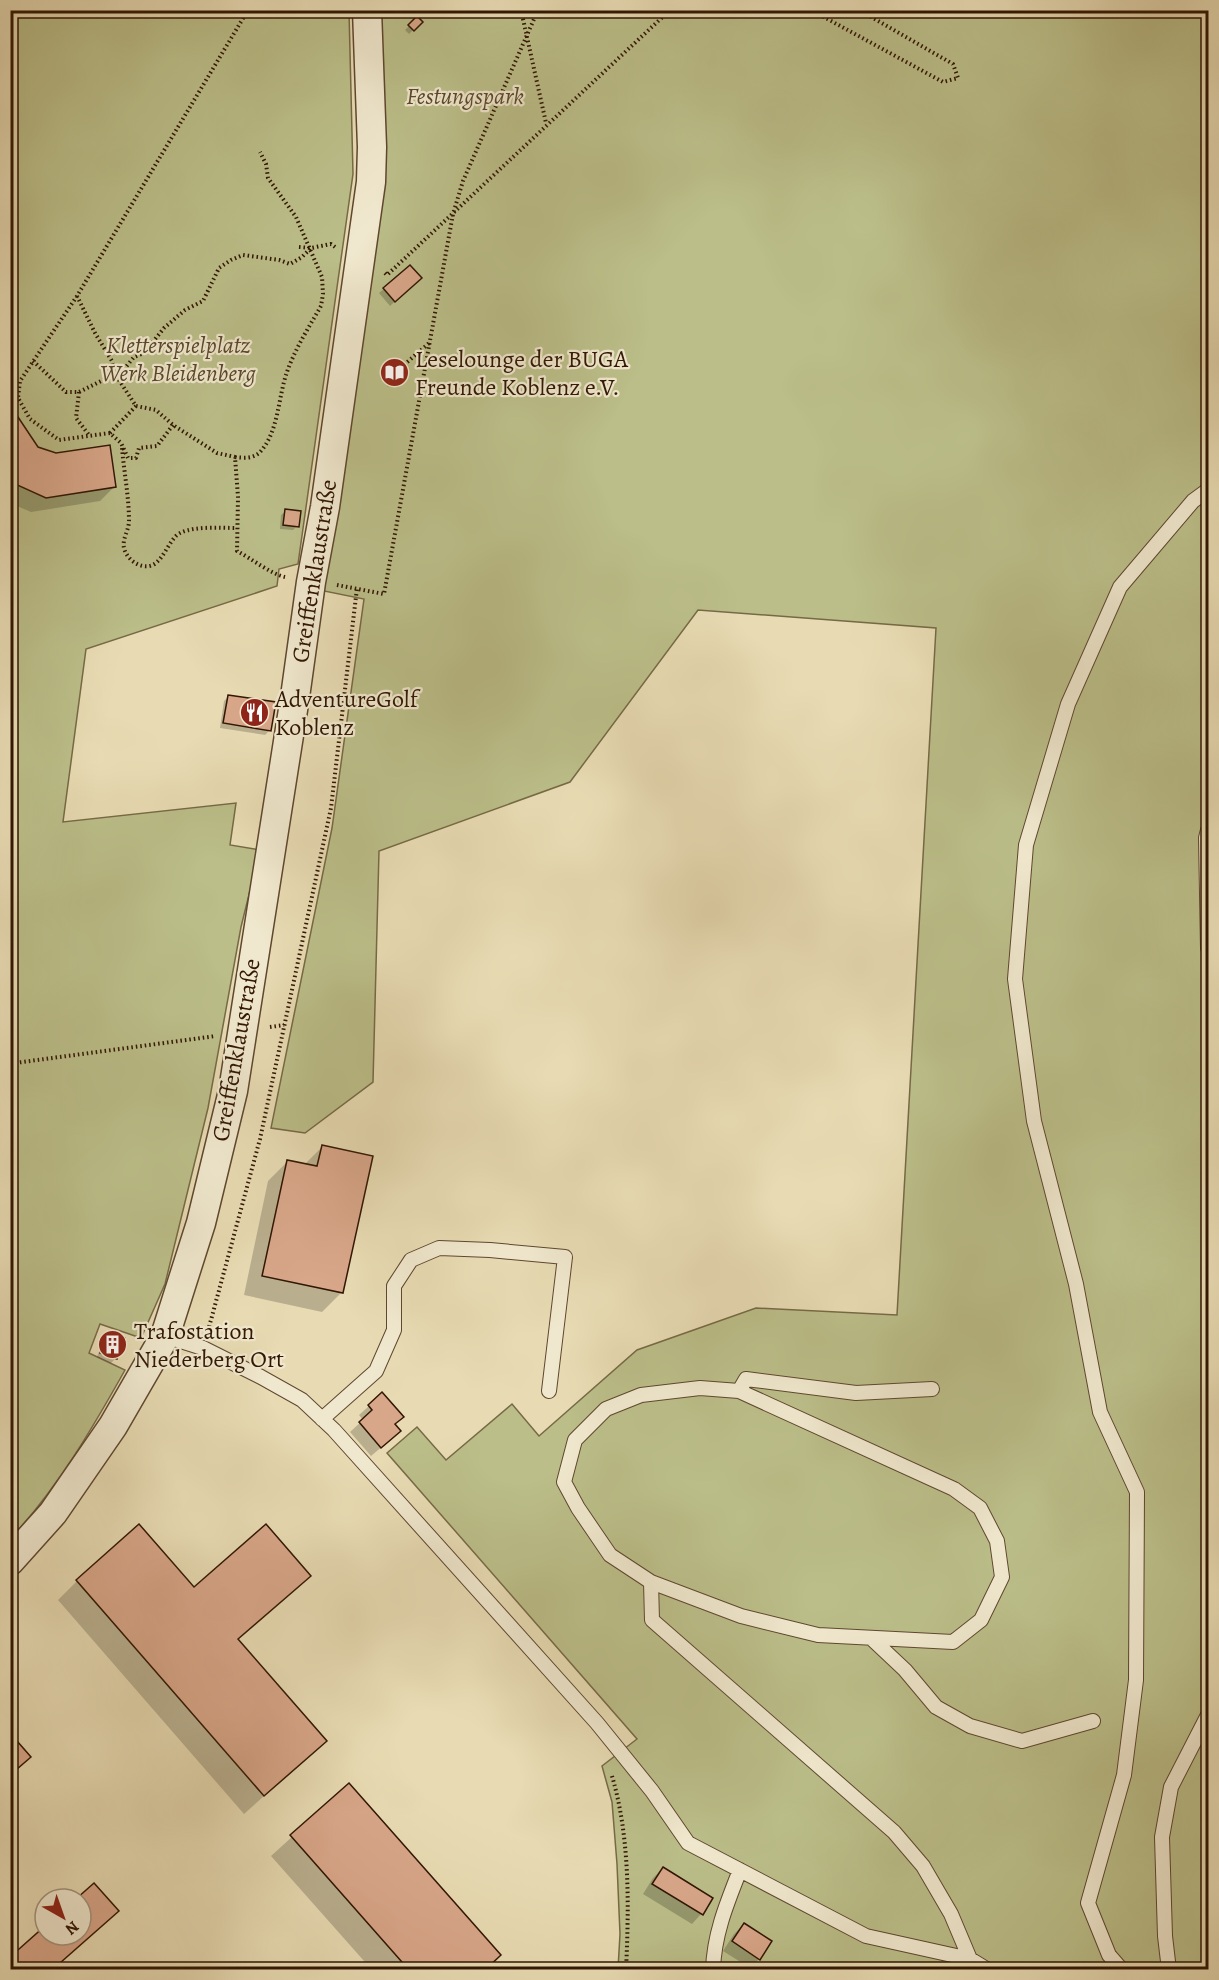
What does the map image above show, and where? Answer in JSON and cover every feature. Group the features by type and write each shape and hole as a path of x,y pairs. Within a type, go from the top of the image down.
{"street":[{"name":"Greiffenklaustraße","path":"10,1561 53,1513 113,1426 165,1336 201,1223 233,1091 311,582 325,507 371,182 372,147 367,10"}],"lane":[{"path":"1122,1970 1109,1955 1088,1903 1124,1775 1136,1680 1137,1492 1100,1412 1076,1284 1034,1120 1015,979 1026,845 1068,704 1120,587 1193,501 1209,490"},
{"path":"1209,830 1206,838 1206,862 1209,948"},
{"path":"322,1419 376,1371 394,1330 394,1286 411,1260 439,1248 565,1257 549,1391"},
{"path":"165,1336 203,1348 303,1400 597,1723 652,1791 688,1843 866,1936 969,1959 988,1970"},
{"path":"739,1391 746,1379 856,1393 932,1389"},
{"path":"700,1388 739,1391 954,1489 980,1508 998,1541 1002,1577 981,1620 953,1642 818,1635 741,1616 651,1582 610,1555 578,1508 564,1482 576,1440 606,1409 641,1395 700,1388"},
{"path":"651,1582 652,1620 894,1832 923,1866 951,1914 969,1959"},
{"path":"872,1638 905,1670 936,1707 970,1726 1022,1741 1093,1720"},
{"path":"1169,1970 1165,1936 1162,1837 1172,1787 1209,1715"},
{"path":"712,1970 713,1951 723,1911 740,1870"}],"path":[{"path":"136,406 110,433 58,440 30,419 18,398 20,381 77,296 248,10"},
{"path":"521,10 547,124"},
{"path":"235,457 238,497 237,551 266,567 273,574 384,594 453,214 463,180 538,10"},
{"path":"387,275 670,10"},
{"path":"811,10 943,82 958,78 952,64 859,10"},
{"path":"77,296 112,361 115,374 136,406 156,410 173,425 217,453 248,459 260,452 277,416 287,371 321,306 323,294 322,277 310,248 296,217 268,178 266,164 260,152"},
{"path":"299,247 310,248 331,244 338,250"},
{"path":"33,361 66,392 79,392 125,368 134,357 144,353 164,328 185,310 203,301 219,267 243,255 279,260 290,264 302,257 310,248"},
{"path":"404,365 430,343"},
{"path":"79,392 76,418 90,436"},
{"path":"110,433 121,443 128,458 136,458 139,448 157,446 173,425"},
{"path":"121,443 129,523 123,546 126,555 132,561 145,567 154,564 176,536 189,530 237,528"},
{"path":"203,1348 260,1139 331,808 357,588"},
{"path":"10,1070 15,1063 284,1025"},
{"path":"609,1766 619,1798 626,1860 628,1936 626,1970"}],"green space":[{"name":"Kletterspielplatz Werk Bleidenberg","path":"10,11 349,11 353,174 298,564 279,569 277,586 86,649 63,822 236,803 230,845 260,850 241,927 208,1108 165,1284 141,1338 100,1324 89,1353 125,1370 87,1436 58,1479 10,1539"},
{"name":"Festungspark","path":"376,11 1208,11 1208,1969 618,1969 620,1934 617,1864 612,1802 602,1766 637,1739 387,1453 417,1427 446,1460 512,1404 539,1436 637,1350 756,1308 897,1315 936,628 698,610 570,782 379,851 373,1082 305,1133 271,1128 332,828 364,599 324,591"}],"building":[{"path":"417,16 423,22 414,31 408,25"},
{"path":"410,265 422,278 395,302 383,288"},
{"name":"Leselounge der BUGA Freunde Koblenz e.V.","path":"396,361 398,365 401,362 406,368 404,370 406,373 393,384 383,373"},
{"path":"10,405 38,447 56,453 110,445 116,487 46,498 15,484 10,478"},
{"path":"285,509 301,511 299,527 283,525"},
{"path":"228,695 276,702 271,731 223,723"},
{"path":"322,1145 373,1156 343,1293 262,1276 287,1160 317,1166"},
{"name":"Trafostation Niederberg Ort","path":"108,1332 125,1338 117,1359 100,1353"},
{"path":"382,1392 404,1417 395,1424 401,1431 381,1448 359,1422 372,1410 368,1405"},
{"path":"139,1524 194,1587 266,1524 311,1576 238,1639 327,1741 264,1796 76,1580"},
{"path":"10,1733 31,1757 10,1775"},
{"path":"349,1783 501,1955 485,1970 409,1970 290,1835"},
{"path":"663,1867 713,1898 703,1915 652,1884"},
{"path":"94,1883 119,1911 93,1934 93,1887 90,1887"},
{"path":"744,1923 772,1941 760,1960 732,1941"},
{"path":"33,1937 33,1947 78,1947 52,1970 10,1970 10,1957"}],"place":[{"name":"Leselounge der BUGA Freunde Koblenz e.V.","path":"394,373"},
{"name":"AdventureGolf Koblenz","path":"254,713"},
{"name":"Trafostation Niederberg Ort","path":"113,1345"}]}
